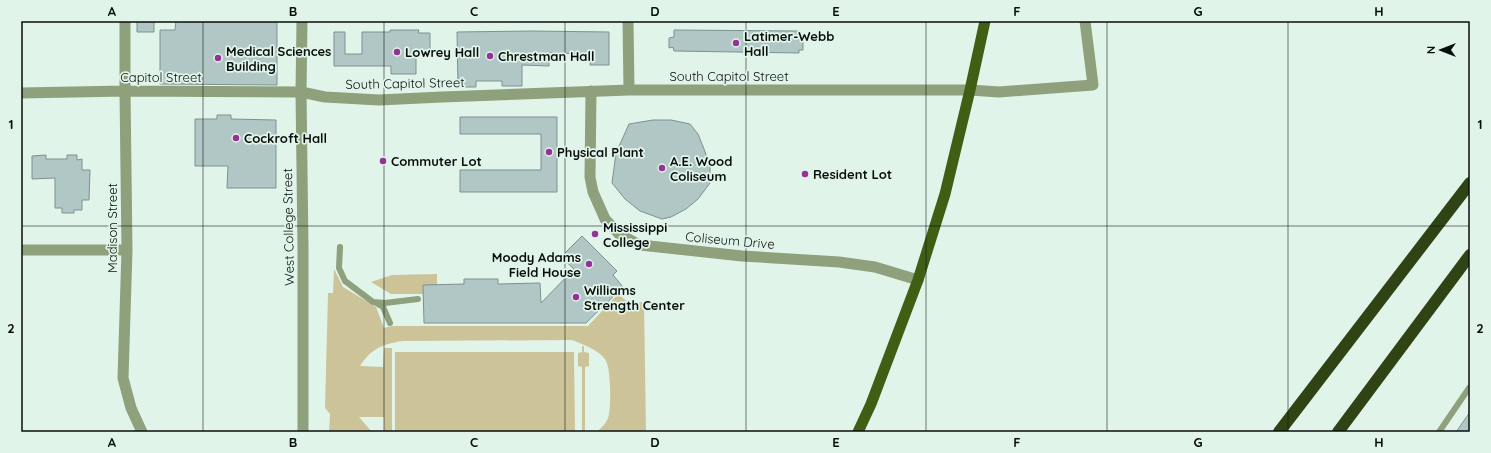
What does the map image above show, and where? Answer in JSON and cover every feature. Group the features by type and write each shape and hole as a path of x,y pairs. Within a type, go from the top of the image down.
{"highway":[{"path":"1279,432 1470,183"},
{"path":"1339,432 1470,255"}],"main road":[{"path":"858,432 871,404 918,280 945,194 985,21"}],"street":[{"name":"Madison Street","path":"125,21 127,250 123,378 131,408 142,432"},
{"name":"West College Street","path":"302,21 300,92 303,247 303,432"},
{"path":"628,21 629,90"},
{"name":"South Capitol Street","path":"300,92 325,97 379,100 629,90 970,90 999,92 1093,85 1084,21"},
{"name":"Capitol Street","path":"21,93 125,91 300,92"},
{"name":"Coliseum Drive","path":"591,91 590,177 593,192 605,219 619,234 640,245 742,256 846,263 875,267 918,280"},
{"path":"21,250 127,250"}],"lane":[{"path":"340,247 339,268 346,281 373,302 383,307 390,323"},
{"path":"373,302 385,303 418,299"},
{"path":"1439,432 1469,388"}],"shaded area":[{"path":"334,269 343,287 376,307 384,328 392,326 588,326 618,294 629,303 644,302 646,432 597,432 606,422 609,414 610,385 607,363 598,353 572,340 403,341 383,346 368,355 360,366 383,367 384,348 392,348 392,432 384,432 384,417 359,417 372,432 329,432 330,414 325,408 328,293 333,293"},
{"path":"437,274 437,285 423,285 423,294 391,294 371,282 392,275"},
{"path":"582,346 584,346 584,352 589,353 589,366 585,367 585,432 582,432 582,367 578,366 578,353 582,352"},
{"path":"395,352 574,352 575,432 395,432"}],"building":[{"path":"137,21 154,21 154,32 137,32"},
{"name":"Medical Sciences Building","path":"176,21 277,21 277,85 160,84 160,30 175,30"},
{"path":"390,30 419,30 418,33 430,33 430,51 416,51 416,74 391,74 391,66 334,66 334,32 345,32 345,54 362,54 362,32 390,32"},
{"name":"Latimer-Webb Hall","path":"674,30 798,31 798,40 803,40 803,50 799,50 799,53 674,51 673,47 669,48 669,38 674,37"},
{"path":"457,32 609,32 609,65 590,65 590,54 549,53 549,66 522,65 522,86 502,86 502,81 476,81 476,87 458,87"},
{"name":"Cockroft Hall","path":"217,115 231,115 231,119 276,120 276,188 227,188 228,166 195,166 195,119 217,119"},
{"name":"Physical Plant","path":"460,117 557,117 557,192 460,192 460,170 541,170 541,134 460,134"},
{"name":"A.E. Wood Coliseum","path":"653,120 671,120 690,124 698,134 710,166 710,183 698,199 686,209 671,217 662,219 640,211 625,199 612,183 616,153 629,124"},
{"path":"46,155 46,159 67,159 67,155 77,155 77,160 82,159 82,170 90,170 89,200 82,200 82,210 74,210 74,213 62,213 62,208 55,208 55,178 32,179 32,156"},
{"path":"582,236 617,271 613,275 623,287 586,323 424,323 423,285 464,284 464,279 498,279 498,284 540,283 541,303 574,269 561,257"},
{"path":"1470,412 1470,432 1456,432"}],"place":[{"name":"Latimer-Webb Hall","path":"736,43"},
{"name":"Lowrey Hall","path":"397,52"},
{"name":"Chrestman Hall","path":"490,56"},
{"name":"Medical Sciences Building","path":"218,58"},
{"name":"Cockroft Hall","path":"236,138"},
{"name":"Physical Plant","path":"549,152"},
{"name":"Commuter Lot","path":"383,161"},
{"name":"A.E. Wood Coliseum","path":"662,168"},
{"name":"Resident Lot","path":"805,174"},
{"name":"Mississippi College","path":"595,234"},
{"name":"Moody Adams Field House","path":"589,264"},
{"name":"Williams Strength Center","path":"576,297"}]}
